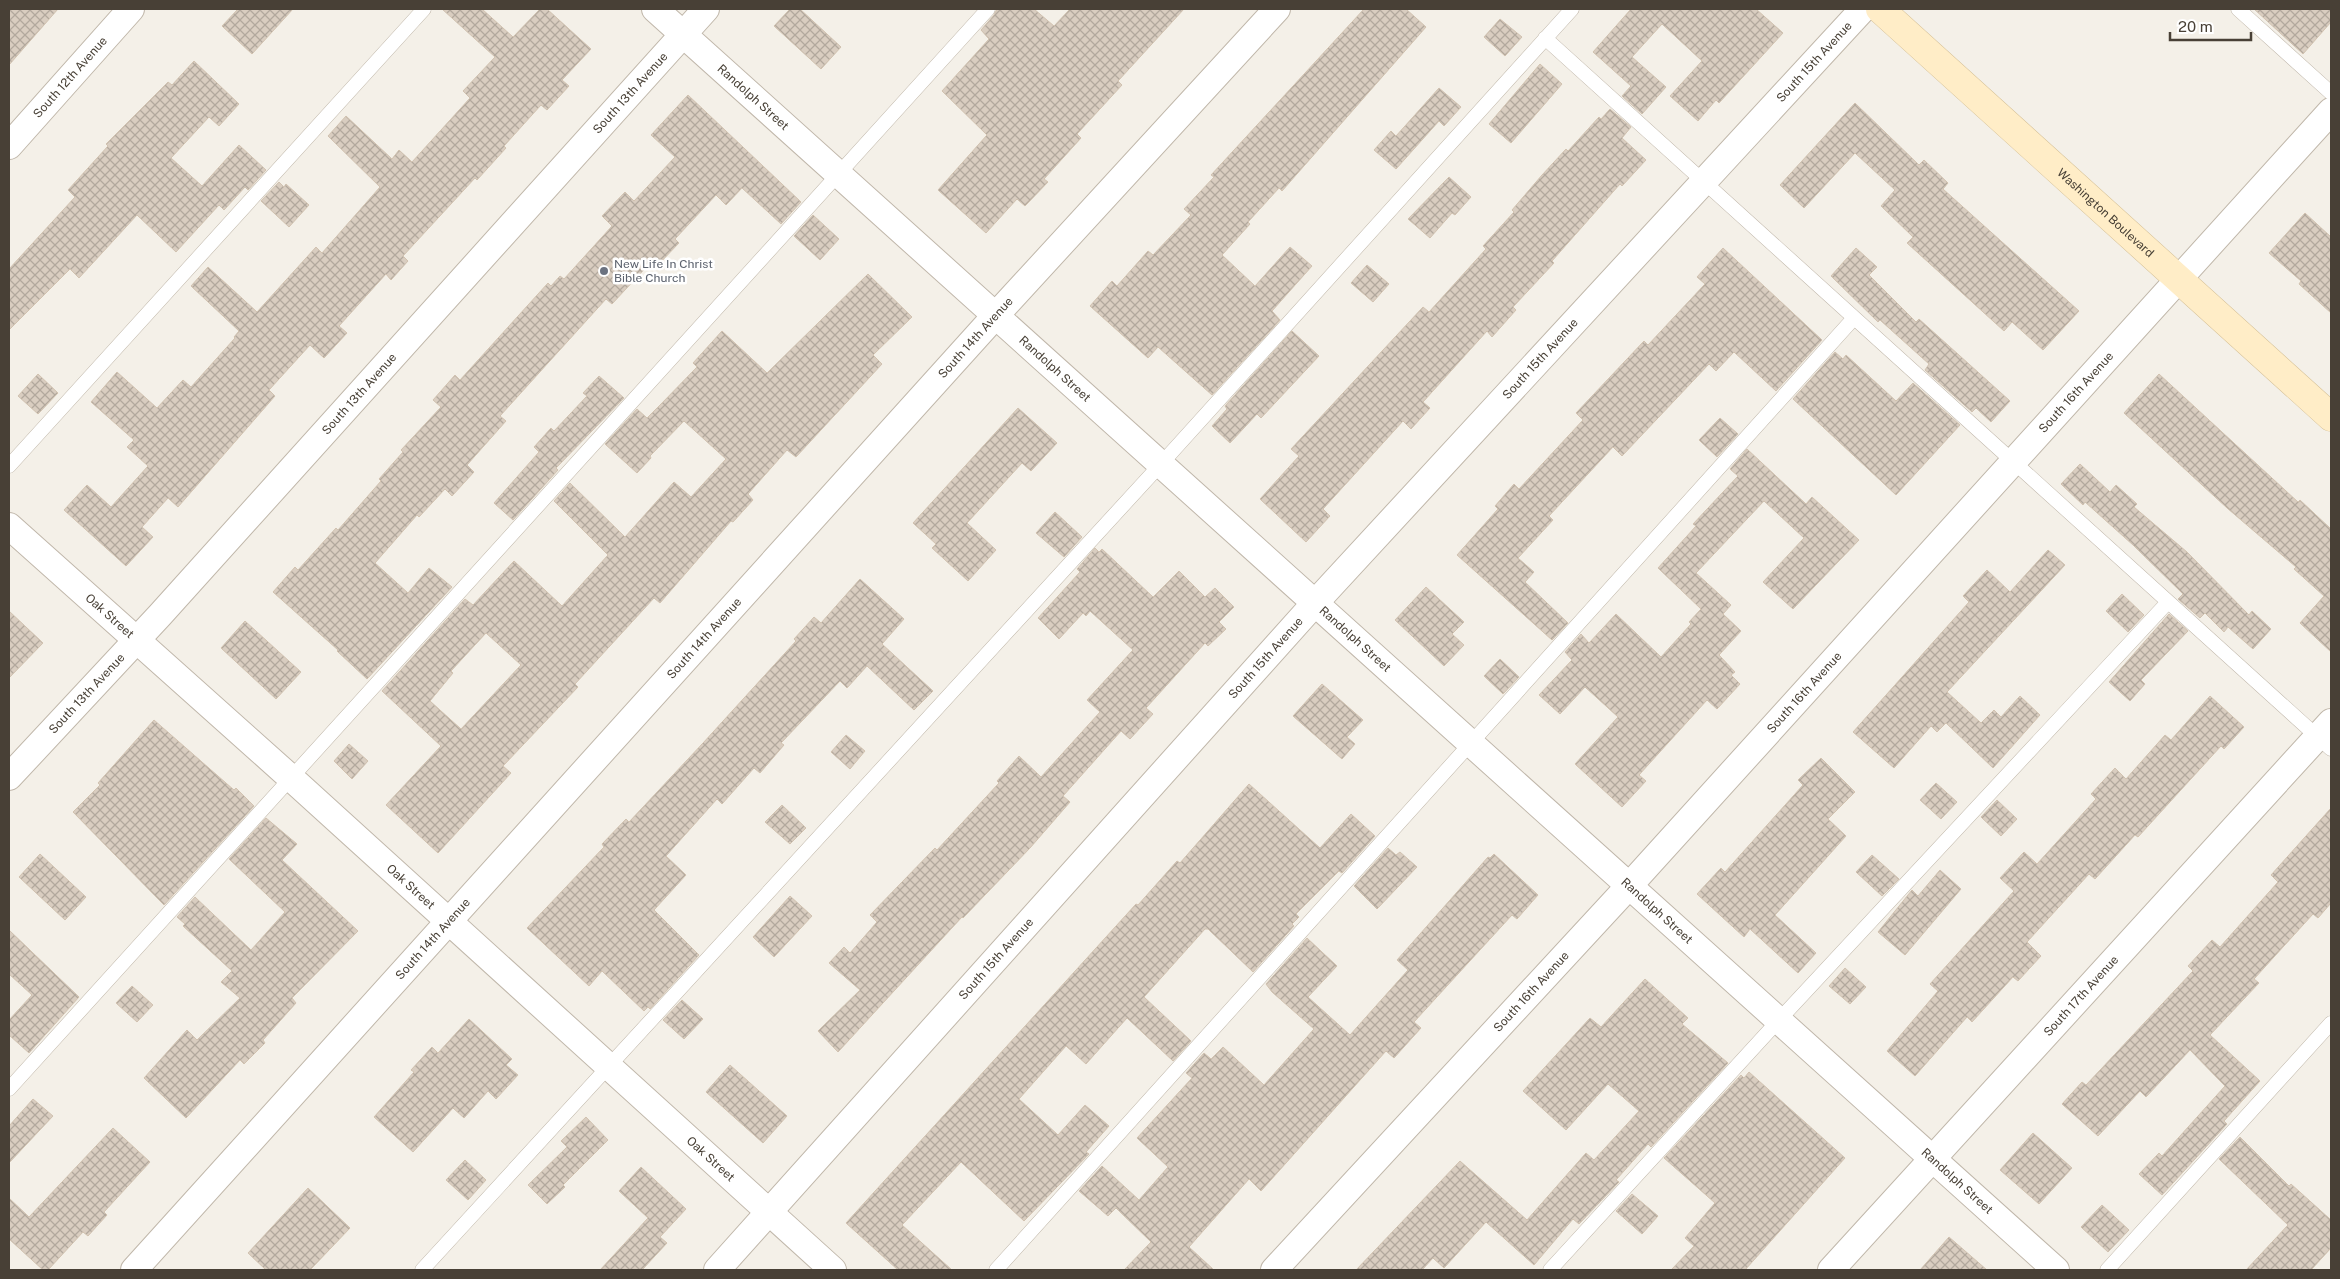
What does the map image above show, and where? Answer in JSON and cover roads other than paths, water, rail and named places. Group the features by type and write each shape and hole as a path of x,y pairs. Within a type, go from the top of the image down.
{"street":[{"name":"South 12th Avenue","path":"9,146 131,9"},
{"name":"Randolph Street","path":"655,9 2056,1270"},
{"name":"South 13th Avenue","path":"9,776 135,641 706,9"},
{"name":"South 14th Avenue","path":"134,1270 996,315 1277,9"},
{"name":"South 15th Avenue","path":"717,1270 1315,603 1863,9"},
{"name":"Washington Boulevard","path":"1880,9 2331,417"},
{"name":"South 16th Avenue","path":"1274,1270 1629,886 2331,111"},
{"name":"Oak Street","path":"9,526 135,641 291,778 833,1270"},
{"name":"South 17th Avenue","path":"1831,1270 1932,1159 2327,736"}],"lane":[{"path":"9,466 424,9"},
{"path":"9,1089 988,9"},
{"path":"422,1270 1160,464 1572,9"},
{"path":"2238,9 2331,93"},
{"path":"1545,38 2168,602 2327,736"},
{"path":"996,1270 1854,318"},
{"path":"1550,1270 1778,1020 2168,602"},
{"path":"2107,1270 2331,1024"}],"place":[{"name":"New Life In Christ Bible Church","path":"604,271"}]}
